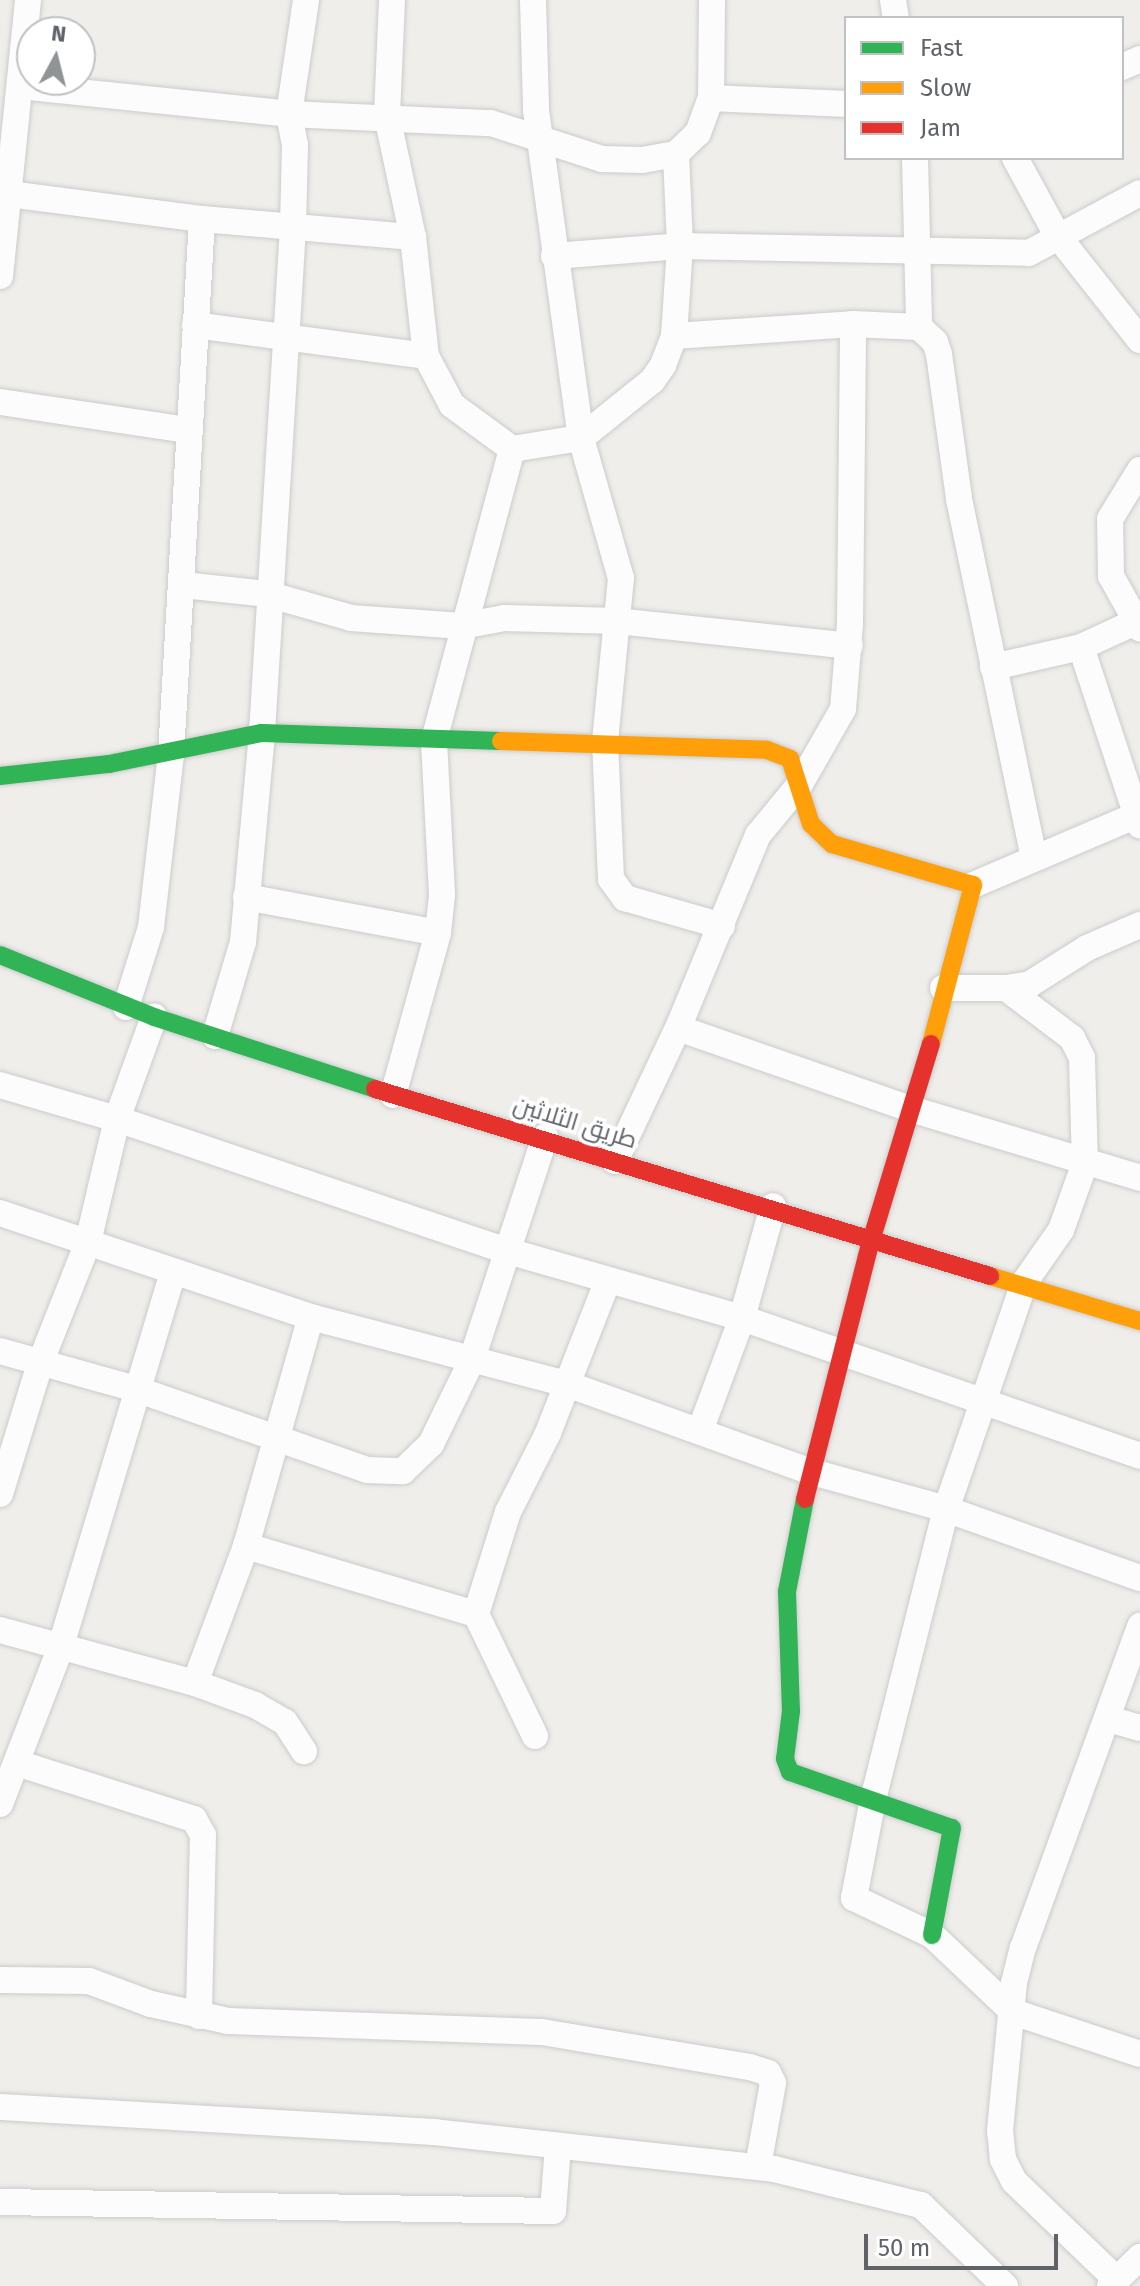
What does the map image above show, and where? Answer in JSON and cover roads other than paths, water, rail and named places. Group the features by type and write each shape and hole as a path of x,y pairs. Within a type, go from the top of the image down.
{"street":[{"path":"12,53 28,0"},
{"path":"215,1036 243,942 262,733 267,594 293,227 295,145 289,114 306,0"},
{"path":"392,0 387,116 413,237 426,356 452,405 512,449 581,438 652,381 674,336 680,246 676,154"},
{"path":"533,0 542,141 554,256 581,438 619,560 617,621 605,741 614,886 625,898 722,926"},
{"path":"96,94 289,114 491,123 602,159 676,154 698,133 711,98 712,0"},
{"path":"1,262 19,96"},
{"path":"711,98 844,104"},
{"path":"915,160 921,249 919,327"},
{"path":"1016,160 1057,235 1140,340"},
{"path":"554,256 680,246 1029,253 1057,235 1140,193"},
{"path":"9,194 202,219 413,237"},
{"path":"126,1007 151,927 171,754 183,585 187,430 202,219"},
{"path":"674,336 853,324 919,327 935,342 959,499 1034,858"},
{"path":"615,1161 678,1028 758,835 800,784 840,717 850,646 853,324"},
{"path":"195,325 426,356"},
{"path":"0,402 187,430"},
{"path":"393,1095 438,933 442,895 434,741 462,626 512,449"},
{"path":"993,667 1081,647 1137,625 1111,576 1110,519 1140,470"},
{"path":"183,585 267,594 351,618 462,626 504,618 617,621 850,646"},
{"path":"0,776 171,754 262,733 434,741 605,741 767,750 790,759 811,824 832,844 973,885 1034,858 1138,820 1081,647"},
{"path":"932,1935 952,1828 790,1772 785,1759 791,1711 789,1576 812,1472 846,1355 871,1241 914,1110 943,988 973,885"},
{"path":"246,897 438,933"},
{"path":"943,988 1006,988 1030,984 1087,948 1140,925"},
{"name":"طريق الثلاثين","path":"0,955 154,1017 393,1095 545,1137 615,1161 773,1206 871,1241 1024,1283 1140,1321"},
{"path":"1006,988 1072,1038 1082,1058 1085,1163 1061,1230 1024,1283 946,1509 873,1799 854,1898 932,1935 1013,2012 1140,2054"},
{"path":"0,1494 41,1361 88,1242 117,1119 154,1017"},
{"path":"678,1028 914,1110 1140,1178"},
{"path":"0,1085 117,1119 508,1251 742,1318 982,1405 1140,1456"},
{"path":"0,1351 136,1389 367,1470 403,1471 431,1444 471,1362 545,1137"},
{"path":"700,1431 742,1318 773,1206"},
{"path":"0,1213 311,1317 471,1362 567,1384 812,1472 946,1509 1140,1578"},
{"path":"0,1804 60,1649 173,1272"},
{"path":"535,1736 476,1614 508,1512 567,1384 608,1280"},
{"path":"195,1683 246,1546 311,1317"},
{"path":"246,1546 476,1614"},
{"path":"1140,1626 1109,1719 1046,1876 1014,1983 1000,2131 1003,2159 1014,2181 1113,2282 1140,2257"},
{"path":"0,1630 60,1649 195,1683 285,1722 304,1751"},
{"path":"1109,1719 1140,1728"},
{"path":"17,1763 194,1819 203,1835 199,2016"},
{"path":"0,1980 89,1981 199,2016 228,2021 542,2032 750,2067 768,2073 773,2083 758,2166"},
{"path":"0,2107 376,2127 758,2166 921,2205 1005,2286"},
{"path":"0,2202 553,2211 558,2146"}]}
